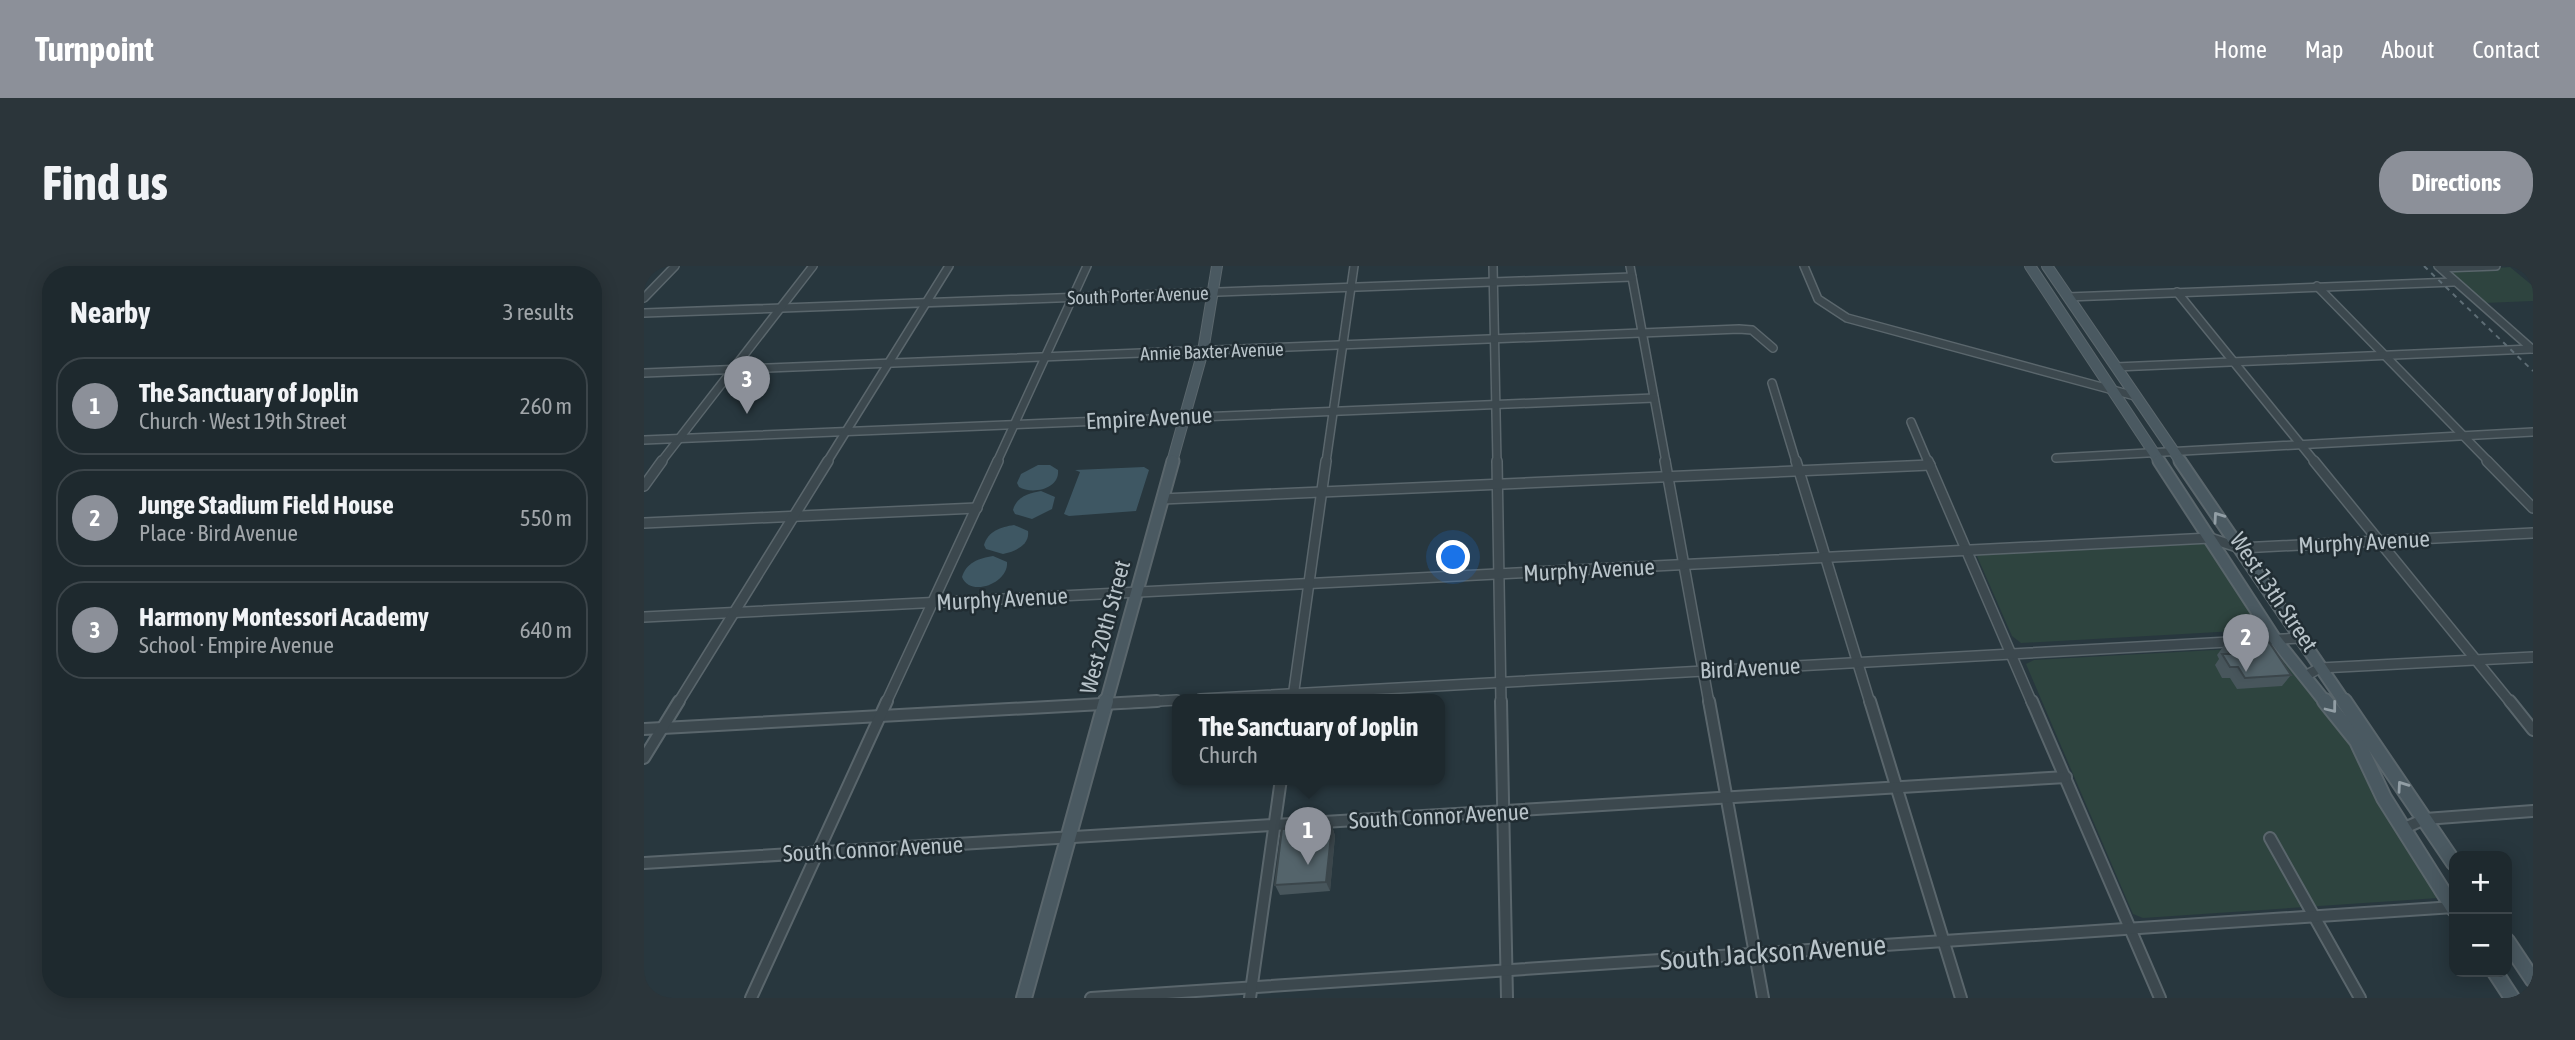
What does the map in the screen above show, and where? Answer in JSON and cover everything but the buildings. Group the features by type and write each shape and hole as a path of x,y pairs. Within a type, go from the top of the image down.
{"street":[{"path":"644,298 674,266"},
{"path":"644,486 677,439 813,266"},
{"path":"644,758 949,266"},
{"path":"751,998 1087,266"},
{"name":"West 20th Street","path":"1024,998 1203,351 1210,292 1217,266"},
{"path":"1293,694 1354,266"},
{"path":"1493,266 1507,998"},
{"path":"1630,266 1763,998"},
{"path":"1804,266 1822,303 1855,321 2135,396"},
{"name":"West 13th Street","path":"2030,266 2275,639 2357,741 2402,829 2449,900"},
{"name":"West 13th Street","path":"2047,266 2449,855"},
{"path":"2439,267 2496,266"},
{"path":"2439,267 2532,350"},
{"name":"South Porter Avenue","path":"644,313 1632,276"},
{"path":"2047,292 2068,298 2455,282"},
{"path":"2316,286 2533,508"},
{"path":"2177,292 2533,730"},
{"path":"2056,306 2068,298"},
{"name":"Annie Baxter Avenue","path":"644,373 1747,329 1773,348"},
{"path":"2073,331 2091,331"},
{"path":"2083,346 2101,346"},
{"path":"2102,374 2117,370 2234,362 2532,350"},
{"path":"1772,383 1961,998"},
{"name":"Empire Avenue","path":"644,440 1654,398"},
{"path":"2125,408 2143,408"},
{"path":"1911,422 2160,998"},
{"path":"2056,458 2533,432"},
{"path":"1162,499 1930,465"},
{"path":"2182,495 2203,495"},
{"path":"644,523 977,508"},
{"name":"Murphy Avenue","path":"644,617 2210,538 2241,548 2533,533"},
{"path":"2249,598 2272,597"},
{"name":"Bird Avenue","path":"1323,694 2300,638"},
{"path":"2305,676 2320,668 2533,656"},
{"path":"644,729 1172,700"},
{"name":"South Connor Avenue","path":"644,863 2066,777"},
{"path":"1250,993 1280,785"},
{"path":"2402,829 2425,819 2533,811"},
{"path":"2270,838 2360,998"},
{"name":"South Jackson Avenue","path":"1091,998 1250,993 1506,970 2449,908"},
{"path":"2512,948 2533,980"},
{"path":"2498,977 2512,998"}],"green space":[{"path":"2510,267 2533,286 2533,301 2484,303 2448,272"},
{"path":"2205,543 2251,608 2251,616 2257,626 2254,630 2021,643 2012,636 1977,556 1982,553"},
{"path":"2269,647 2277,650 2332,710 2438,898 2143,918 2133,914 2026,664 2034,660"}],"water":[{"path":"1038,465 1050,465 1058,470 1055,482 1038,490 1019,487 1017,483 1021,474"},
{"path":"1144,467 1149,470 1136,511 1069,516 1064,514 1080,472 1075,470"},
{"path":"1041,491 1055,497 1052,509 1032,519 1015,514 1013,510 1020,499"},
{"path":"1014,525 1028,531 1027,540 1021,547 1003,554 986,549 984,545 992,533"},
{"path":"993,556 1007,562 1006,570 996,582 980,587 966,583 962,577 970,565"}],"railway":[{"path":"2424,266 2533,371"}],"place":[{"name":"Harmony Montessori Academy","path":"747,414"},
{"name":"Junge Stadium Field House","path":"2246,672"},
{"name":"The Sanctuary of Joplin","path":"1308,865"}]}
